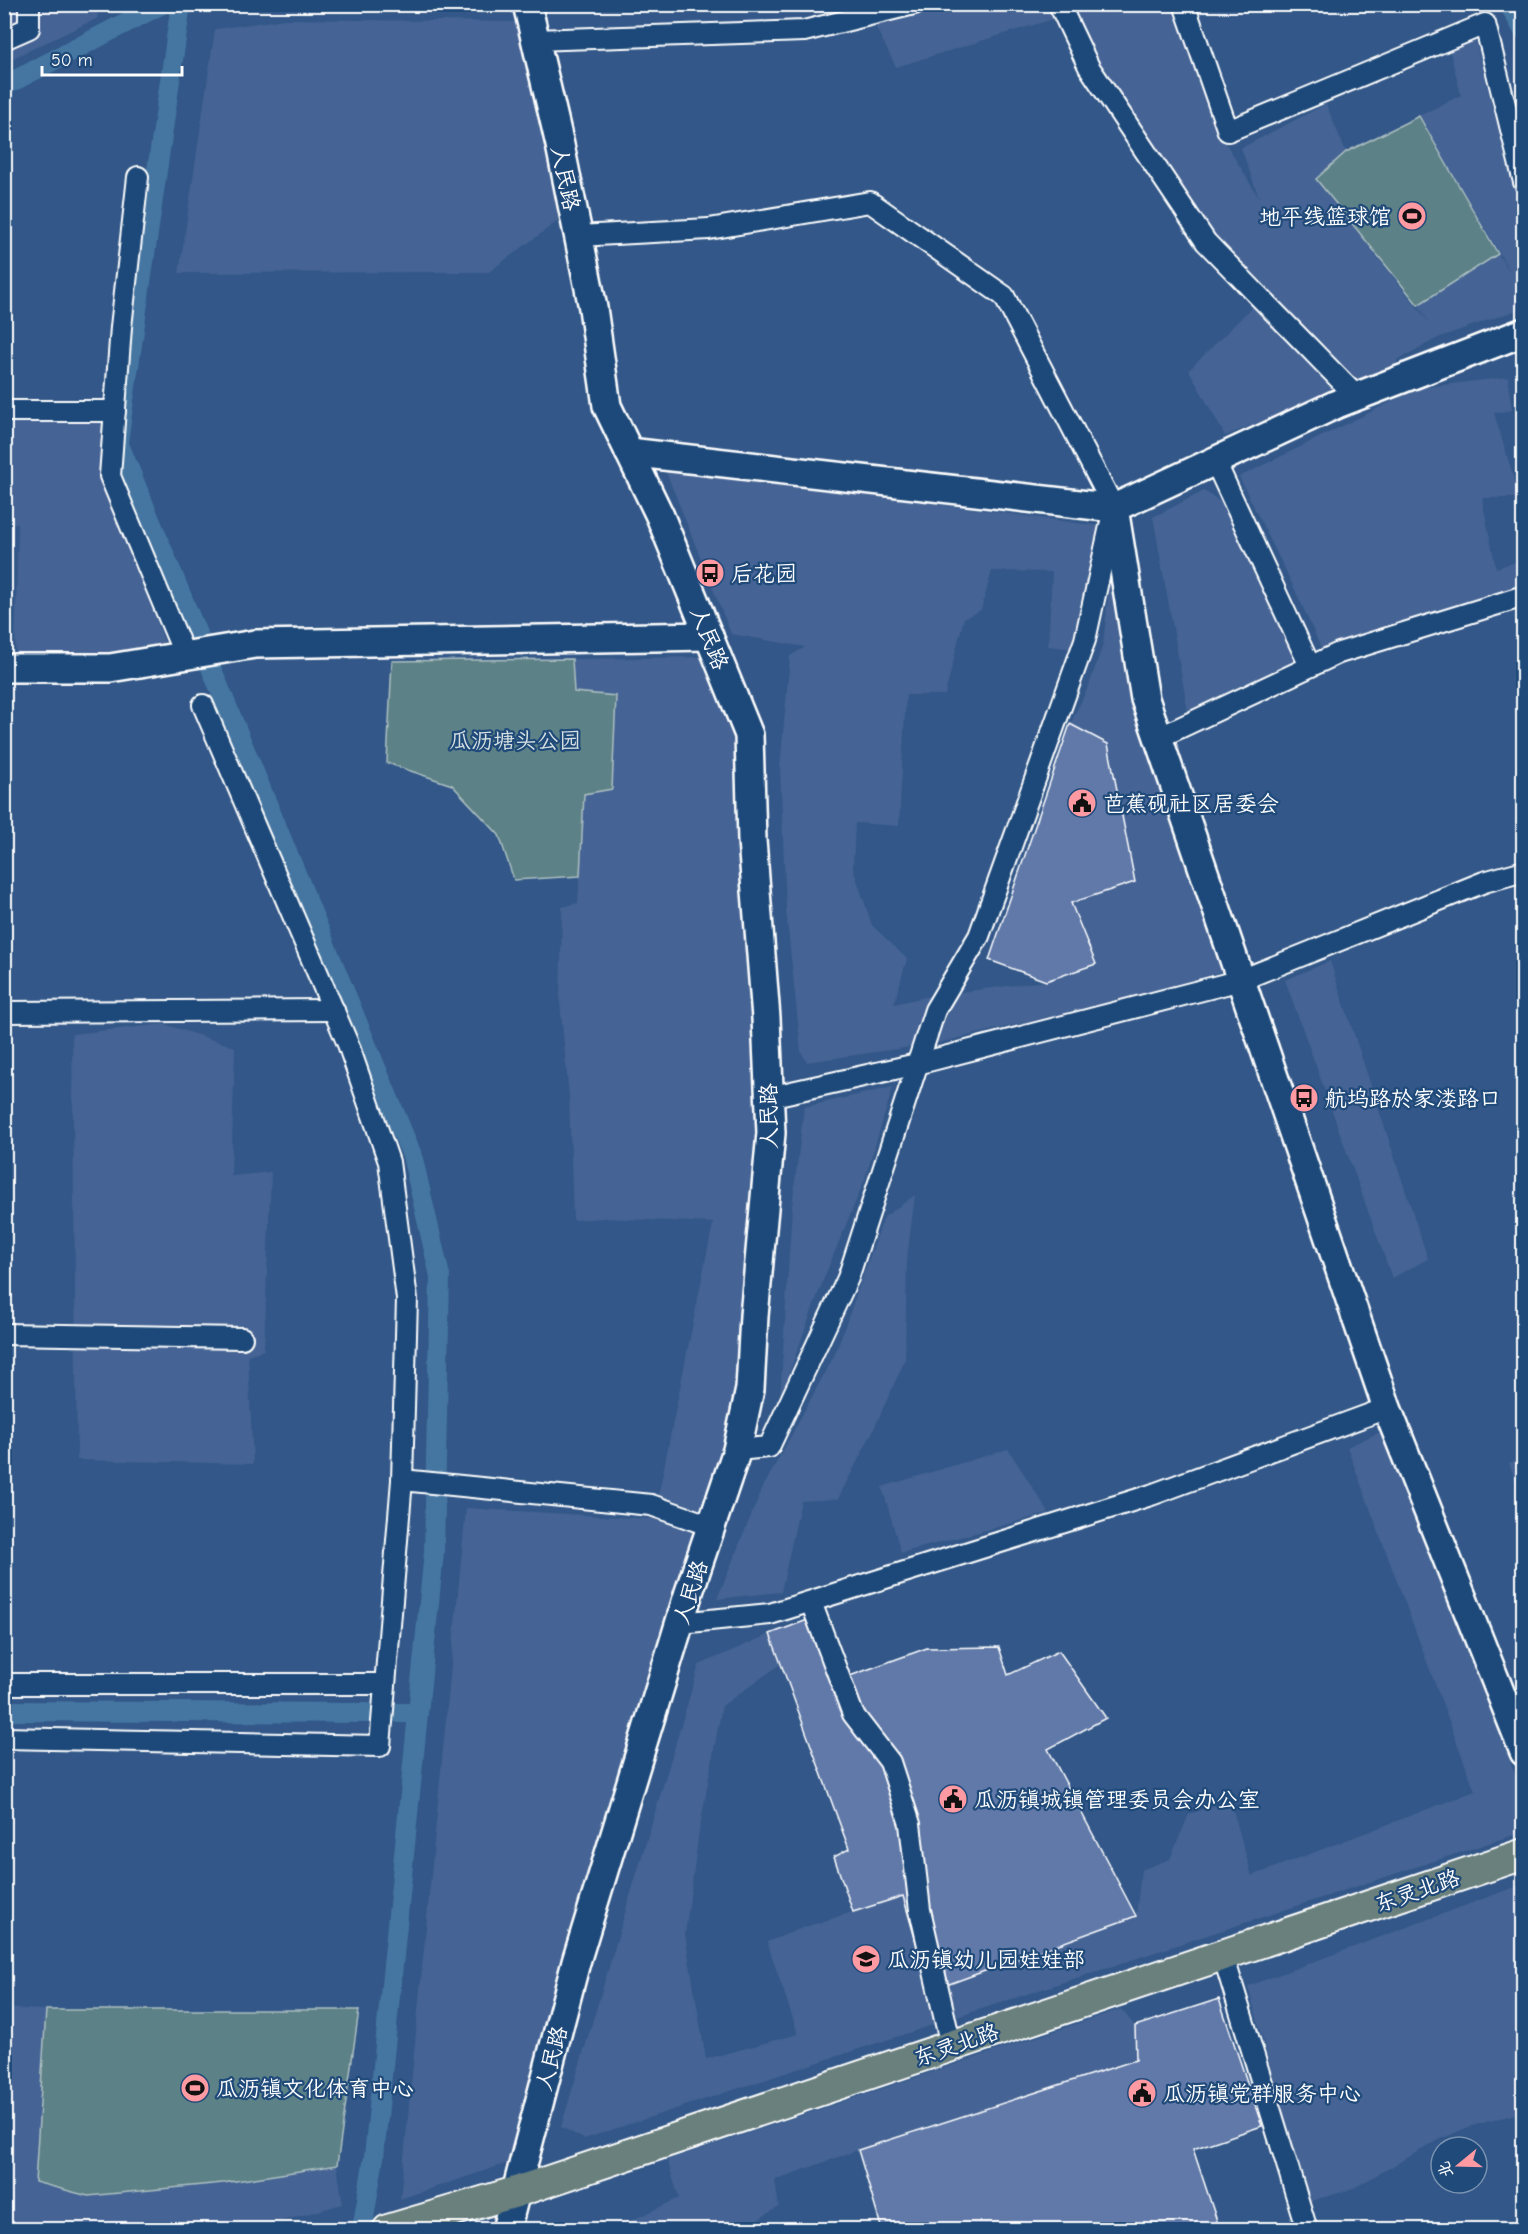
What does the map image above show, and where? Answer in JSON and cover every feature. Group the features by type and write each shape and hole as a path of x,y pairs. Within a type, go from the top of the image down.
{"main road":[{"name":"东灵北路","path":"388,2229 516,2192 1524,1854"}],"street":[{"path":"4,39 29,28 29,4"},
{"path":"534,40 804,31 914,4"},
{"path":"1059,4 1089,67 1206,242 1357,397"},
{"path":"1184,4 1228,131 1485,24 1524,182"},
{"name":"人民路","path":"506,2229 576,1962 680,1623 737,1450 750,1389 754,1316 771,1133 766,1018 752,840 749,735 660,516 607,406 593,308 560,145 527,7"},
{"path":"138,177 121,327 110,476 175,657"},
{"path":"578,236 709,229 870,202 1004,296 1114,508 1145,699 1387,1408 1524,1752"},
{"path":"629,452 1114,508 1357,397 1524,332"},
{"path":"4,411 115,411"},
{"path":"1215,461 1311,666"},
{"path":"737,1450 769,1447 848,1278 935,1010 978,936 1085,640 1114,508"},
{"path":"1158,738 1339,653 1524,596"},
{"path":"4,668 110,668 246,646 709,636"},
{"path":"4,1738 380,1746 403,1480 407,1299 389,1162 348,1044 203,705"},
{"path":"769,1097 917,1064 1242,980 1484,882 1524,871"},
{"path":"4,1012 334,1010"},
{"path":"4,1334 242,1338"},
{"path":"680,1623 770,1614 811,1602 1151,1495 1387,1408"},
{"path":"403,1480 651,1505 711,1526"},
{"path":"811,1602 853,1714 890,1762 910,1824 920,1910 951,2046"},
{"path":"4,1684 384,1684"},
{"path":"1223,1955 1307,2229"}],"shaded area":[{"path":"4,5 97,5 98,18 5,62"},
{"path":"929,5 1173,5 1219,132 1259,198 1241,148 1326,104 1346,152 1316,179 1429,322 1418,305 1498,254 1512,275 1419,116 1461,95 1449,48 1475,39 1523,224 1523,308 1440,337 1397,360 1396,367 1225,436 1189,370 1258,301 1089,67 1070,14 896,67 873,22"},
{"path":"285,19 518,22 550,144 558,221 489,272 179,273 215,29"},
{"path":"1508,377 1512,410 1494,413 1520,498 1482,498 1496,568 1522,560 1523,587 1321,648 1239,477 1419,388"},
{"path":"108,418 123,531 167,649 97,659 15,655 18,523 5,525 4,421"},
{"path":"664,467 1100,526 1073,649 1048,646 1052,572 992,571 981,610 964,618 945,695 906,695 899,826 855,823 853,868 872,925 907,959 894,1004 929,996 1046,981 1096,964 1071,903 1135,881 1108,744 1070,724 1089,685 1103,644 1113,550 1129,691 1184,843 1224,971 1128,998 938,1043 807,1062 801,1052 786,911 780,767 790,656 805,647 731,634"},
{"path":"1204,491 1224,504 1296,662 1188,712 1153,517"},
{"path":"700,657 737,743 757,1107 737,1384 725,1451 693,1539 508,2163 400,2199 466,1508 651,1519 659,1492 713,1223 604,1218 573,1220 569,1097 560,1003 562,907 578,903 584,794 616,697 574,692 572,659"},
{"path":"1330,961 1428,1259 1392,1278 1285,980"},
{"path":"164,1024 235,1047 231,1176 271,1172 264,1350 248,1355 253,1464 77,1460 72,1034"},
{"path":"893,1087 865,1179 824,1278 780,1398 792,1206 804,1107"},
{"path":"915,1195 907,1259 905,1360 872,1433 838,1499 801,1501 781,1592 717,1599 761,1491 835,1354 884,1217"},
{"path":"1380,1432 1521,1789 1520,1833 584,2139 561,2127 699,1665 770,1634 781,1664 722,1706 699,1832 685,1934 706,2059 798,2034 767,1942 802,1928 903,1896 930,1991 1136,1916 1141,1870 1170,1859 1189,1814 1230,1800 1252,1876 1475,1791 1347,1447"},
{"path":"1008,1449 1049,1513 901,1553 882,1487"},
{"path":"1523,1458 1523,1502 1509,1463"},
{"path":"1523,1884 1523,2112 1468,2127 1450,2135 1429,2135 1429,2146 1352,2189 1308,2202 1248,1986"},
{"path":"4,2008 46,2010 35,2182 101,2195 223,2183 337,2165 343,2204 253,2229 5,2229"},
{"path":"1121,2009 1135,2026 1136,2060 858,2150 775,2180 779,2207 742,2229 611,2230 679,2198 667,2160"}],"green space":[{"name":"地平线篮球馆","path":"1419,116 1498,254 1418,305 1316,179 1346,152"},
{"name":"瓜沥塘头公园","path":"572,659 574,692 616,696 612,789 584,794 580,876 514,880 499,835 452,785 387,763 392,661"},
{"name":"瓜沥镇文化体育中心","path":"46,2010 359,2010 337,2165 223,2183 88,2196 35,2182"}],"building":[{"name":"芭蕉砚社区居委会","path":"1070,724 1108,744 1135,882 1071,903 1096,964 1046,981 989,960"},
{"name":"瓜沥镇城镇管理委员会办公室","path":"821,1615 847,1677 927,1648 999,1647 1008,1675 1059,1651 1106,1718 1048,1749 1136,1916 930,1991 903,1896 853,1912 834,1857 849,1849 770,1634"},
{"name":"瓜沥镇党群服务中心","path":"1219,1999 1262,2126 1193,2149 1220,2230 882,2230 858,2150 1136,2060 1135,2026"}],"waterway":[{"path":"4,86 162,4"},
{"path":"181,4 118,442 412,1155 440,1276 434,1552 374,2157 362,2230"},
{"path":"1509,4 1524,31"},
{"path":"4,1711 367,1713"},
{"path":"398,1713 418,1713"}],"place":[{"name":"地平线篮球馆","path":"1412,216"},
{"name":"后花园","path":"710,573"},
{"name":"芭蕉砚社区居委会","path":"1082,803"},
{"name":"航坞路於家溇路口","path":"1304,1098"},
{"name":"瓜沥镇城镇管理委员会办公室","path":"953,1799"},
{"name":"瓜沥镇幼儿园娃娃部","path":"866,1959"},
{"name":"瓜沥镇文化体育中心","path":"195,2088"},
{"name":"瓜沥镇党群服务中心","path":"1142,2093"}]}
